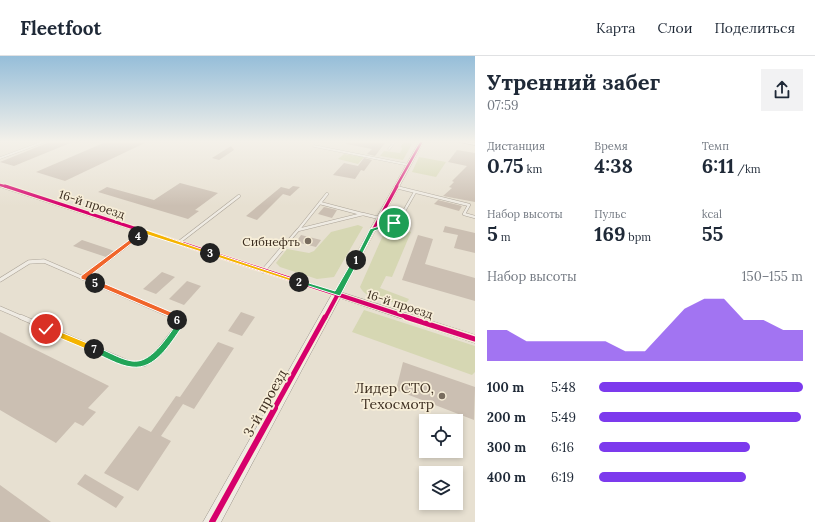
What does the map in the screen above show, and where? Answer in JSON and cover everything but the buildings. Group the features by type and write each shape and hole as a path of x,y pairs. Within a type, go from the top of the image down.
{"street":[{"path":"337,294 409,165"},
{"name":"16-й проезд","path":"0,185 475,339"},
{"name":"3-й проезд","path":"212,522 337,294"}],"lane":[{"path":"398,163 409,165"},
{"path":"396,187 469,205 464,214 475,217"},
{"path":"372,230 399,220 416,192"},
{"path":"263,271 327,194"},
{"path":"178,243 239,196"},
{"path":"320,203 379,218"},
{"path":"298,230 363,214"},
{"path":"83,278 144,232"},
{"path":"0,280 29,262 44,261 176,317 179,325 155,356 144,364 131,364 0,308"}],"green space":[{"path":"416,163 446,163 436,177 412,172"},
{"path":"358,225 363,227 334,277 317,279 280,267 276,263 287,249 309,253 314,251 331,232"},
{"path":"399,228 411,232 392,277 386,276 380,288 409,299 407,302 402,303 388,302 368,296 360,287 384,233"},
{"path":"364,310 475,346 475,372 472,375 352,332"}],"cycle path":[{"path":"212,522 410,163"},
{"path":"0,185 475,339"}],"place":[{"name":"Сибнефть","path":"308,241"},
{"name":"Лидер СТО, Техосмотр","path":"442,396"}],"route":[{"path":"46,329 131,364 144,364 155,356 179,325 176,317 83,278 144,232 337,294 372,230 394,223"}]}
